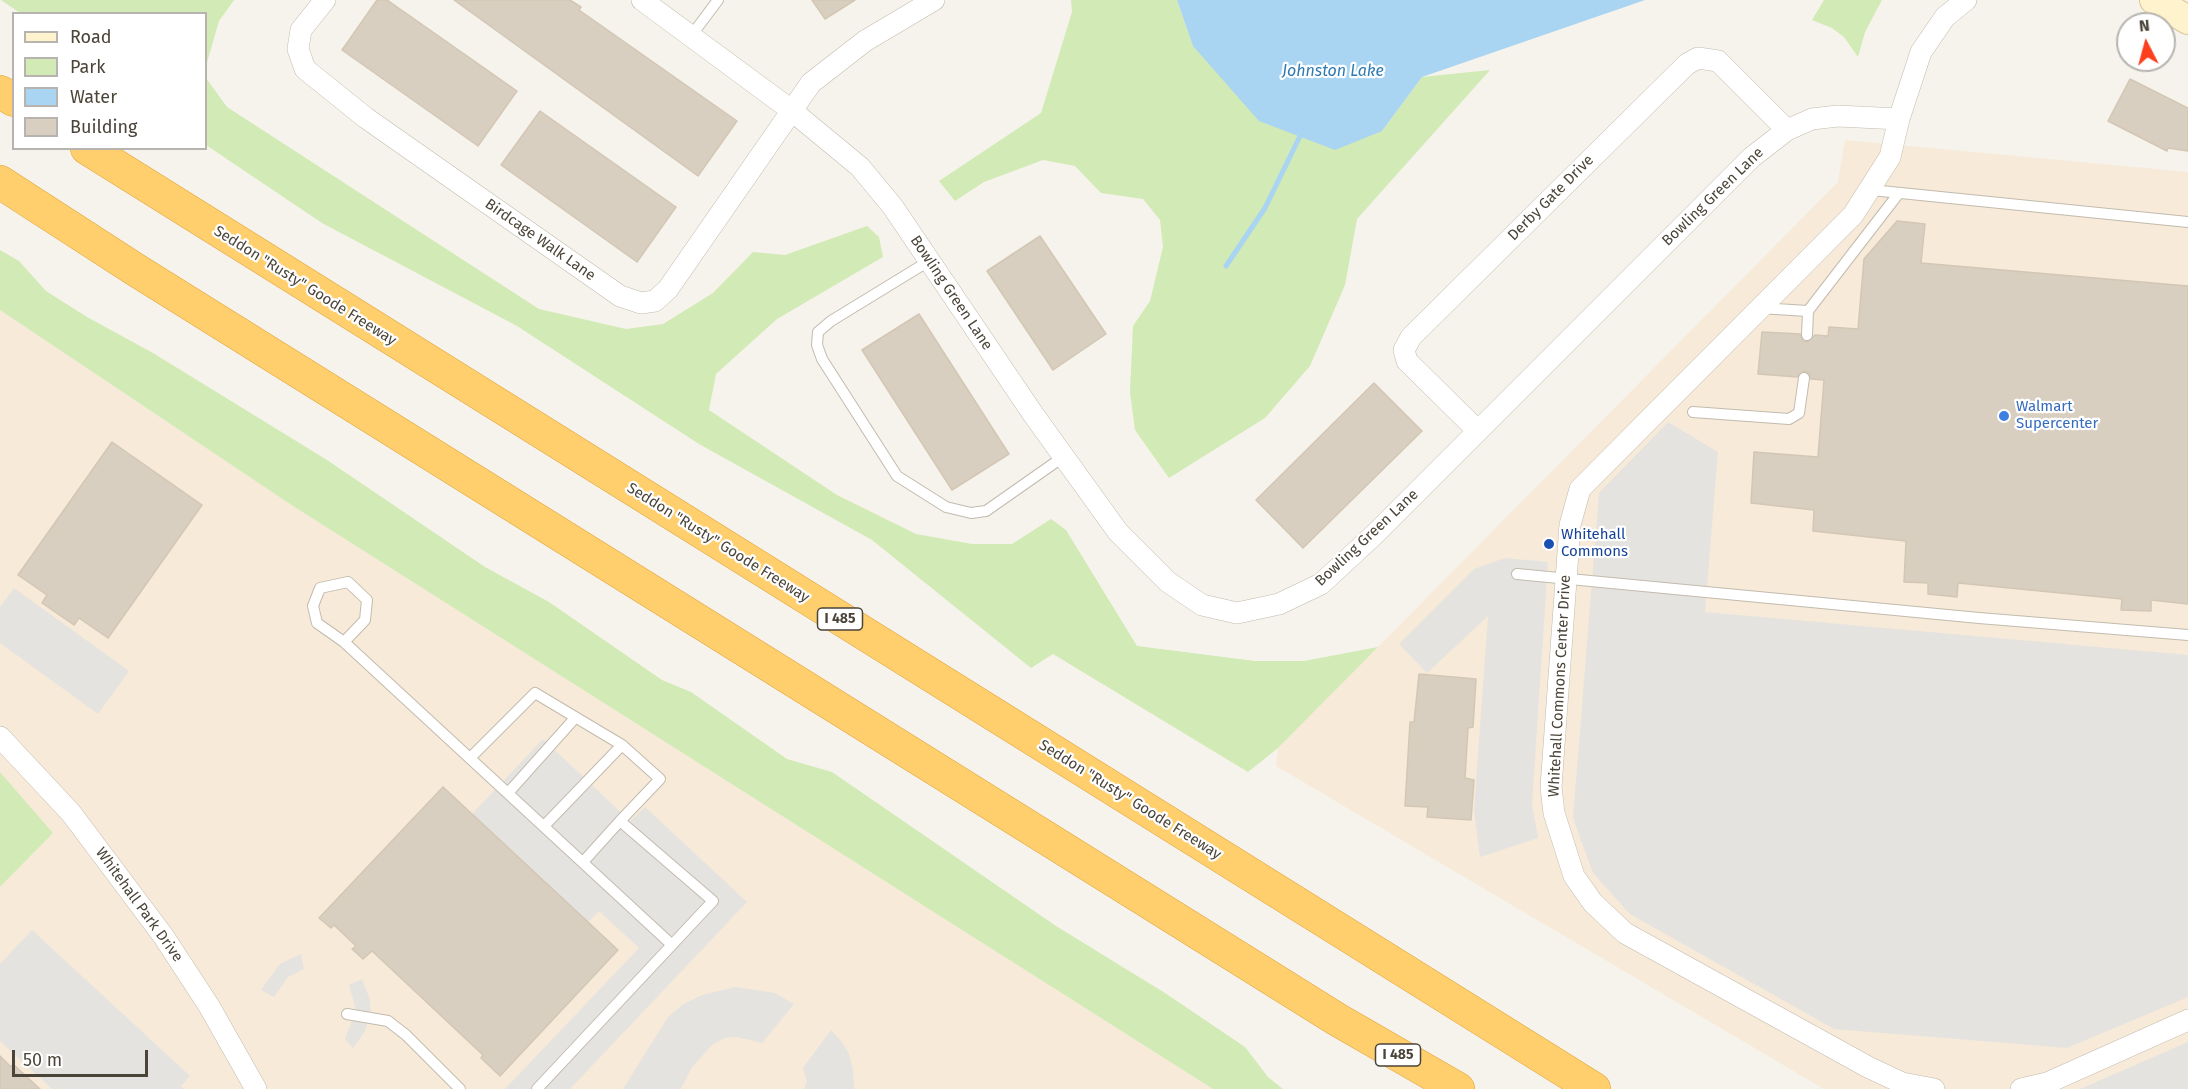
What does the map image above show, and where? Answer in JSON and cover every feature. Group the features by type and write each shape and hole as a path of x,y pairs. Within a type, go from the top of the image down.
{"highway":[{"name":"Seddon \"Rusty\" Goode Freeway","path":"90,150 1594,1089"},
{"name":"I 485","path":"0,182 147,277 1338,1020 1458,1089"},
{"path":"1338,1020 1427,1089"}],"main road":[{"path":"2154,0 2188,20"}],"street":[{"name":"Birdcage Walk Lane","path":"325,0 301,30 298,49 305,69 366,117 620,296 641,303 655,301 668,289 811,83 865,41 934,0"},
{"name":"Bowling Green Lane","path":"642,0 791,110 860,167 893,207 1063,457 1118,532 1168,582 1202,605 1237,613 1279,604 1321,585 1752,157 1787,130 1812,119 1838,116 1899,119"},
{"name":"Whitehall Commons Center Drive","path":"1934,1089 1902,1083 1858,1062 1625,933 1593,903 1574,876 1554,813 1551,787 1571,516 1580,489 1853,215 1872,190 1890,157 1899,119 1921,52 1945,17 1966,0"},
{"name":"Derby Gate Drive","path":"1477,430 1407,361 1404,350 1411,337 1687,64 1698,58 1718,61 1787,130"},
{"name":"Whitehall Park Drive","path":"0,737 71,813 164,936 209,1006 255,1089"},
{"path":"2021,1089 2047,1083 2188,1020"}],"lane":[{"path":"691,36 718,0"},
{"path":"1872,190 2188,222"},
{"path":"1807,335 1808,311 1899,193"},
{"path":"928,261 831,321 818,332 817,345 822,359 897,476 946,507 971,513 986,511 1063,457"},
{"path":"1759,308 1808,311"},
{"path":"1693,412 1789,419 1799,413 1804,378"},
{"path":"1517,574 2188,635"},
{"path":"344,642 365,620 367,600 348,582 320,588 313,606 317,623 344,642 671,944"},
{"path":"470,758 535,693 622,745 660,779 583,862"},
{"path":"508,793 575,718"},
{"path":"544,826 622,745"},
{"path":"537,1089 713,901 620,821"},
{"path":"347,1014 388,1021 406,1035 460,1089"}],"shaded area":[{"name":"Whitehall Commons","path":"1845,140 2188,172 2188,1089 1824,1089 1276,766 1278,748 1838,182"},
{"path":"0,310 293,506 1213,1089 0,1089 0,887 53,833 0,772"},
{"path":"1668,422 1718,452 1705,612 2188,655 2188,997 2067,1048 1834,1029 1630,914 1593,873 1573,818 1599,493"},
{"path":"1505,558 1548,562 1532,804 1538,838 1480,857 1474,810 1488,616 1427,673 1399,644 1474,569"},
{"path":"14,588 129,671 98,714 0,643 0,607"},
{"path":"543,739 630,821 645,807 747,902 570,1089 505,1089 639,948 599,911 588,922 472,814"},
{"path":"32,930 190,1076 181,1086 184,1089 52,1089 0,1041 0,964"},
{"path":"301,954 304,969 288,977 274,997 261,990 280,964"},
{"path":"362,979 370,1000 371,1012 365,1031 353,1048 345,1039 356,1010 349,985"},
{"path":"735,987 775,993 794,1004 762,1043 737,1037 725,1038 713,1044 692,1067 681,1089 623,1089 668,1017 682,1005 702,995"},
{"path":"831,1030 849,1054 854,1089 804,1089 807,1081 803,1068"},
{"path":"2188,1042 2188,1089 2080,1089"}],"green space":[{"path":"1,0 234,0 219,21 207,63 207,12 19,12"},
{"path":"1071,0 1177,0 1193,46 1382,131 1422,77 1490,70 1357,219 1345,285 1310,366 1265,418 1169,478 1135,430 1130,392 1133,326 1150,301 1163,247 1160,220 1143,199 1101,193 1075,166 1043,160 984,182 955,201 939,181 1041,113 1072,12"},
{"path":"1824,0 1882,0 1865,32 1858,57 1844,37 1832,28 1812,20"},
{"path":"207,79 227,107 539,309 626,329 663,324 713,293 753,252 785,255 867,226 879,237 883,257 777,319 716,374 709,410 837,495 916,534 972,544 1012,544 1051,519 1066,530 1137,646 1255,661 1304,661 1378,647 1278,748 1248,772 1053,654 1031,668 872,540 699,444 517,326 322,223 207,146"},
{"path":"0,250 19,261 46,291 87,317 153,353 327,460 485,567 549,602 662,680 691,692 787,759 832,772 1056,926 1165,993 1245,1047 1268,1077 1283,1089 1213,1089 293,506 0,310"},
{"path":"0,772 53,833 0,887"}],"water":[{"name":"Johnston Lake","path":"1177,0 1645,0 1422,77 1382,131 1335,150 1259,121 1193,46"}],"building":[{"path":"377,0 387,0 517,91 478,146 342,50"},
{"path":"454,0 570,0 581,7 579,10 737,121 698,176"},
{"path":"812,0 855,0 825,19"},
{"path":"2130,79 2188,108 2188,151 2168,148 2167,151 2108,121"},
{"path":"540,111 676,207 637,262 501,165"},
{"name":"Walmart Supercenter","path":"1897,221 1925,224 1921,263 2188,286 2188,604 2151,600 2151,611 2121,610 2122,599 1958,583 1957,597 1928,594 1928,583 1904,582 1906,541 1813,531 1814,510 1751,503 1754,452 1818,457 1824,380 1811,379 1809,373 1804,371 1797,377 1758,374 1762,332 1800,334 1803,341 1807,342 1815,335 1828,336 1829,327 1858,329 1864,259"},
{"path":"1040,236 1106,334 1053,370 987,271"},
{"path":"919,314 1009,454 952,490 862,350"},
{"path":"1374,383 1422,431 1303,548 1256,500"},
{"path":"112,442 202,505 108,638 79,618 74,625 42,603 47,595 18,575"},
{"path":"1419,674 1476,679 1473,727 1468,728 1465,778 1474,780 1471,820 1427,817 1428,807 1405,806 1410,722 1414,722"},
{"path":"443,787 618,950 500,1076 481,1058 483,1055 372,951 363,959 352,949 356,946 334,925 331,928 319,918"},
{"path":"0,1056 11,1067 13,1064 40,1089 0,1089"}],"waterway":[{"path":"1226,266 1265,208 1302,132"}],"place":[{"name":"Walmart Supercenter","path":"2004,416"},
{"name":"Whitehall Commons","path":"1549,544"}]}
